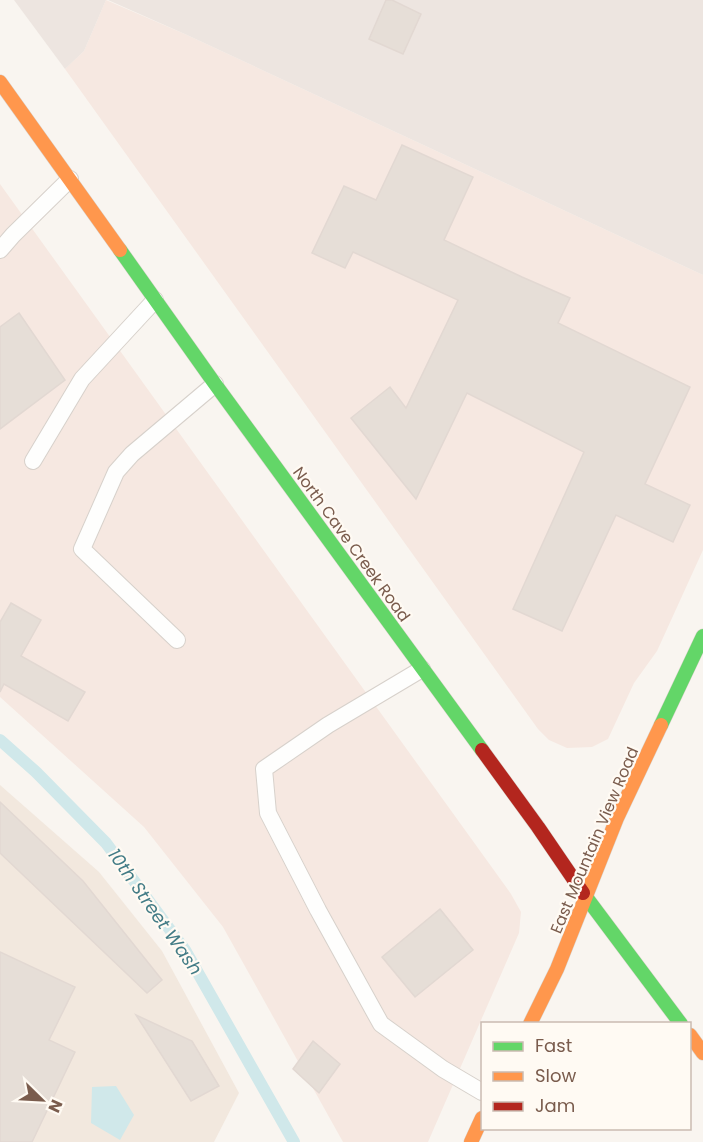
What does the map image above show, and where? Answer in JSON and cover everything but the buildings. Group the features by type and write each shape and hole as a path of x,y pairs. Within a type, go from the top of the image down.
{"main road":[{"name":"North Cave Creek Road","path":"0,82 215,384 538,827 586,898 680,1022"},
{"name":"East Mountain View Road","path":"530,1022 557,969 617,818 703,636"},
{"path":"691,1036 703,1053"},
{"path":"471,1142 481,1122"}],"lane":[{"path":"0,250 70,179"},
{"path":"33,461 82,379 155,300"},
{"path":"177,640 81,549 116,472 132,454 215,384"},
{"path":"422,669 328,726 264,769 268,813 381,1024 443,1069 481,1091"}],"shaded area":[{"path":"14,0 106,0 84,51 65,69"},
{"path":"106,0 187,35 703,275 703,550 657,651 634,683 608,739 592,747 567,748 549,740 538,729 65,69 84,51"},
{"path":"108,0 703,0 703,275 187,35"},
{"path":"0,184 511,894 521,912 519,933 428,1142 343,1142 223,927 144,827 0,697"},
{"path":"0,785 99,872 162,951 239,1093 214,1142 0,1142"}],"water":[{"path":"116,1086 134,1115 120,1140 91,1123 92,1087"}],"waterway":[{"name":"10th Street Wash","path":"0,740 36,772 106,843 185,950 294,1142"}],"traffic: fast":[{"path":"120,250 482,750"},
{"path":"661,725 703,636"},
{"path":"583,893 680,1022"}],"traffic: slow":[{"path":"0,82 120,250"},
{"path":"531,1022 557,969 617,818 661,725"},
{"path":"691,1036 703,1053"},
{"path":"471,1142 481,1120"}],"traffic: jam":[{"path":"482,750 583,893"}]}
